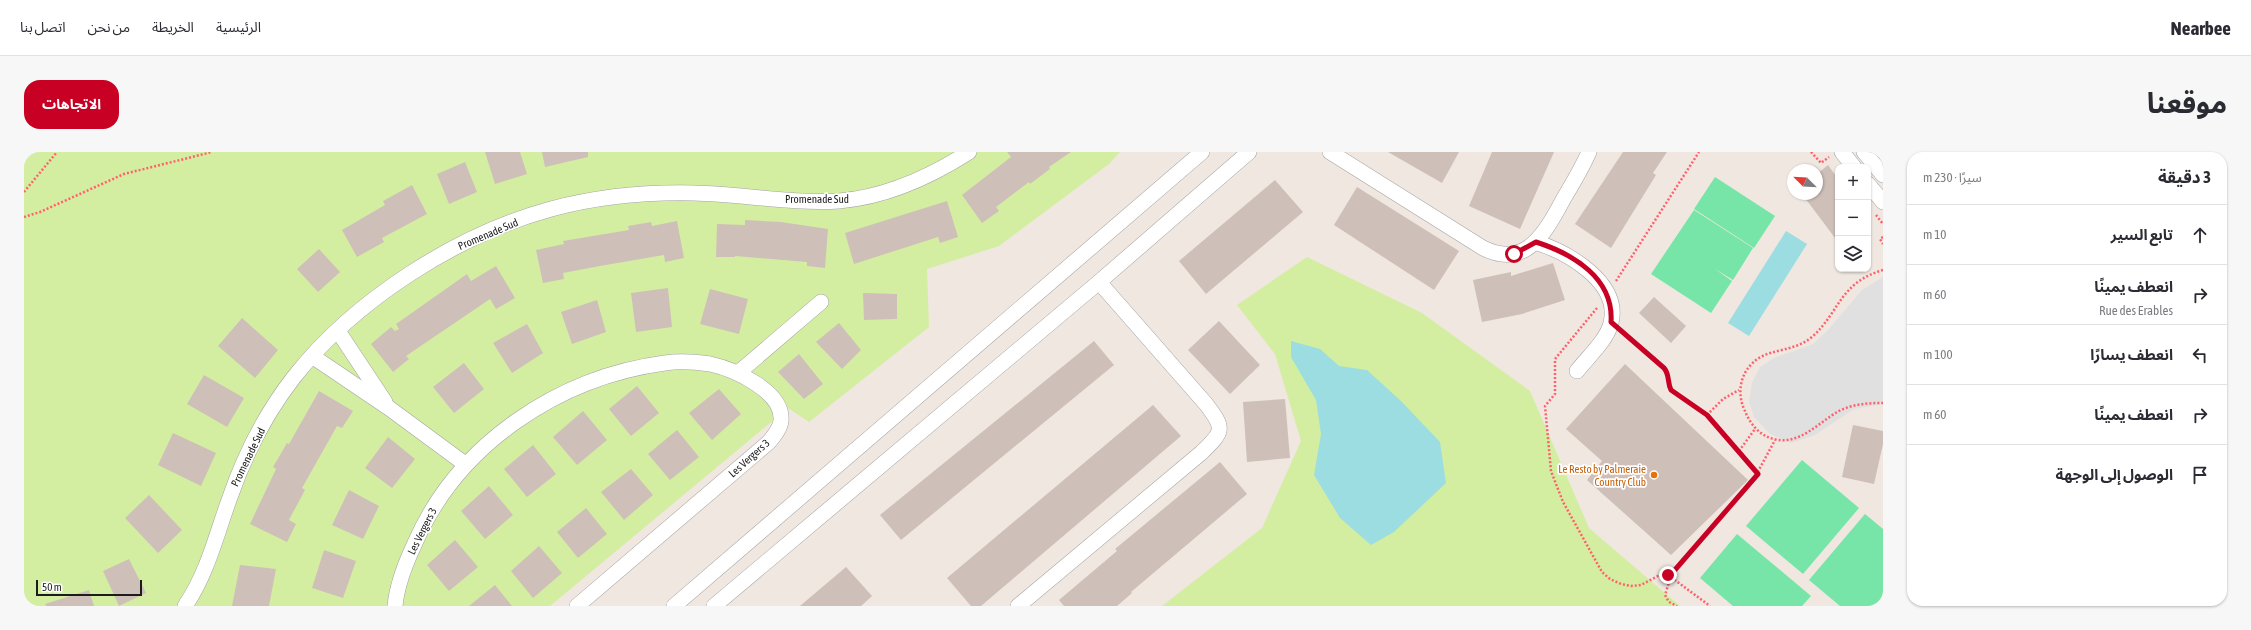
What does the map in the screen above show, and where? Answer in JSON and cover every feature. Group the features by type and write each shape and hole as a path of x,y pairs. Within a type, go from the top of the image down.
{"street":[{"name":"Promenade Sud","path":"185,606 199,582 238,475 282,393 312,356 338,331 383,293 450,251 485,234 550,209 626,197 693,193 823,201 854,199 895,189 916,181 969,152"},
{"path":"674,606 1202,152"},
{"path":"714,606 1099,282 1249,152"},
{"path":"1330,152 1491,252 1507,255 1514,254 1536,242 1549,226 1588,155"},
{"path":"1864,152 1883,175"},
{"path":"1838,157 1849,164"},
{"path":"1871,188 1883,202"},
{"path":"1536,242 1570,256 1598,280 1608,294 1612,309 1611,322 1607,332 1577,371"},
{"path":"1018,606 1201,453 1214,441 1220,429 1219,422 1206,404 1099,282"},
{"path":"738,373 821,302"},
{"path":"338,331 389,408"},
{"path":"312,356 389,408 465,464"},
{"name":"Les Vergers 3","path":"395,606 407,560 420,530 447,487 465,464 498,435 556,397 608,375 665,363 681,362 711,364 738,373 759,385 772,399 780,416 778,431 769,442 577,606"}],"path":[{"path":"24,192 57,152"},
{"path":"24,217 40,212 124,174 212,152"},
{"path":"1699,152 1608,294 1554,359 1555,394 1545,406 1551,471 1563,502 1602,572 1610,579 1631,586 1641,585 1658,576 1669,576 1710,606"},
{"path":"1811,152 1821,163 1829,156 1838,157"},
{"path":"1883,236 1880,239 1883,244"},
{"path":"1883,270 1863,279 1845,292 1821,329 1806,342 1759,358 1746,372 1739,390 1742,407 1755,429 1774,440 1790,440 1804,434 1838,412 1852,406 1883,403"},
{"path":"1611,322 1664,368 1668,375 1668,385 1671,390 1707,415 1739,450 1758,474"},
{"path":"1707,415 1723,399 1739,390"},
{"path":"1739,450 1755,429"},
{"path":"1677,606 1669,602 1665,595 1669,576 1758,474 1774,440"}],"green space":[{"path":"24,152 1120,152 1109,164 999,246 927,269 929,327 809,422 788,408 550,606 24,606"},
{"path":"1715,177 1775,216 1754,248 1694,209"},
{"path":"1694,210 1753,248 1733,280 1715,269 1732,281 1711,313 1651,274"},
{"path":"1307,257 1422,313 1530,391 1589,528 1680,606 1162,606 1262,528 1301,441 1275,354 1237,305"},
{"path":"1802,460 1859,508 1803,574 1746,526"},
{"path":"1865,514 1883,529 1883,606 1840,606 1809,580"},
{"path":"1737,534 1811,596 1802,606 1733,606 1700,578"}],"shaded area":[{"path":"1883,277 1883,404 1854,409 1815,435 1791,443 1770,434 1754,417 1749,401 1752,383 1760,367 1774,358 1813,344 1828,330 1862,290"}],"water":[{"path":"1786,231 1807,244 1749,336 1728,323"},
{"path":"1291,341 1320,349 1339,366 1367,370 1402,402 1440,442 1446,483 1394,532 1371,545 1340,518 1314,475 1321,434 1316,400 1291,357"}],"building":[{"path":"485,152 520,152 527,174 495,184"},
{"path":"542,152 588,152 588,157 545,167"},
{"path":"1007,152 1071,152 1049,167 1050,169 1030,184 1029,182 996,207 999,211 982,223 962,195 1011,157"},
{"path":"1388,152 1459,152 1442,183"},
{"path":"1492,152 1554,152 1520,229 1469,206"},
{"path":"1623,152 1667,152 1653,173 1656,175 1611,248 1575,224"},
{"path":"465,162 477,192 449,204 437,174"},
{"path":"1828,165 1835,175 1835,238 1806,200 1823,200 1823,169"},
{"path":"1275,180 1303,212 1206,294 1179,261"},
{"path":"412,185 427,214 382,238 384,242 357,257 342,230 385,205 383,201"},
{"path":"1357,187 1459,251 1434,290 1334,225"},
{"path":"947,201 958,237 940,243 938,237 854,264 845,233"},
{"path":"745,220 781,222 828,229 825,268 807,266 807,262 735,256 716,257 717,224 745,225"},
{"path":"677,221 684,258 665,262 664,255 600,266 563,273 564,279 543,283 536,250 564,244 563,241 629,230 628,226 651,222 652,226"},
{"path":"319,249 340,272 318,292 297,269"},
{"path":"1553,263 1565,300 1522,314 1482,322 1473,280 1511,272 1511,276"},
{"path":"496,266 515,298 496,309 490,299 406,356 409,359 393,372 371,344 391,327 395,331 399,329 396,324 467,274 471,281"},
{"path":"668,288 672,327 636,332 631,293"},
{"path":"710,289 748,299 739,334 700,324"},
{"path":"863,293 897,294 897,319 864,320"},
{"path":"1654,297 1686,326 1671,343 1639,313"},
{"path":"597,300 606,332 572,344 561,312"},
{"path":"242,318 278,350 255,378 218,346"},
{"path":"1219,321 1260,365 1230,394 1188,350"},
{"path":"839,323 861,350 842,369 816,342"},
{"path":"527,324 543,353 512,373 493,343"},
{"path":"1094,341 1114,365 901,540 880,515"},
{"path":"799,354 823,384 804,399 778,372"},
{"path":"464,363 484,389 454,413 433,387"},
{"path":"1625,364 1748,480 1671,555 1587,480 1602,461 1566,429"},
{"path":"204,375 244,398 227,427 187,404"},
{"path":"637,386 659,413 631,436 609,409"},
{"path":"719,389 741,414 712,440 689,413"},
{"path":"319,391 353,411 342,428 337,426 302,488 305,490 289,520 296,524 287,542 250,524 276,469 273,467 287,443 289,444"},
{"path":"1285,399 1290,458 1247,462 1243,402"},
{"path":"1153,405 1181,436 981,606 971,606 947,578"},
{"path":"583,411 607,440 577,465 553,437"},
{"path":"1853,425 1883,431 1883,444 1874,484 1842,477"},
{"path":"677,430 699,457 670,480 648,454"},
{"path":"173,433 216,453 201,486 158,465"},
{"path":"388,437 415,459 392,488 365,468"},
{"path":"533,445 556,474 527,497 504,469"},
{"path":"1220,462 1247,494 1131,592 1132,593 1117,606 1064,606 1059,600 1117,551 1115,549"},
{"path":"631,469 653,495 624,520 601,492"},
{"path":"489,486 513,515 485,539 461,511"},
{"path":"349,490 379,506 363,539 332,525"},
{"path":"149,495 182,530 158,553 125,518"},
{"path":"586,508 607,534 578,558 557,532"},
{"path":"455,540 478,567 449,591 427,565"},
{"path":"539,546 562,573 533,598 511,571"},
{"path":"324,550 356,561 343,598 312,588"},
{"path":"129,559 146,593 119,606 103,571"},
{"path":"240,565 276,569 269,606 232,606"},
{"path":"846,567 872,596 861,606 800,606"},
{"path":"495,585 512,606 469,606"},
{"path":"89,590 94,606 46,606 45,604"}],"place":[{"name":"Le Resto by Palmeraie Country Club","path":"1654,475"}],"route":[{"path":"1514,254 1536,242 1570,256 1585,268 1598,280 1608,294 1612,309 1611,322 1667,371 1668,385 1671,390 1707,415 1739,450 1758,474 1674,571 1668,575"}]}
